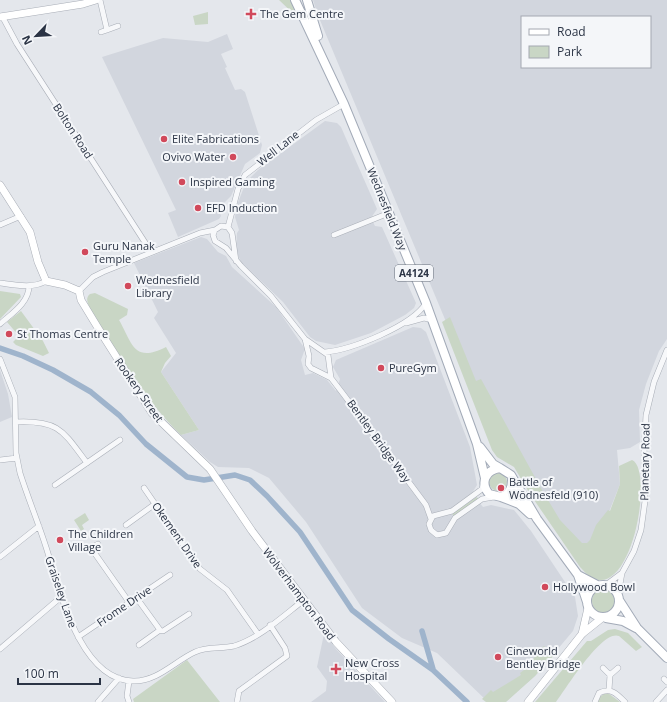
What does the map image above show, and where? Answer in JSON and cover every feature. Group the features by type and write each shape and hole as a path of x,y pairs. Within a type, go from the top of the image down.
{"main road":[{"name":"Wednesfield Way","path":"296,0 344,104 433,320 477,444 485,480"},
{"name":"Wednesfield Way","path":"307,0 327,65"},
{"name":"Wednesfield Way","path":"477,444 487,458 500,468"},
{"path":"537,519 519,504 489,494 486,490 485,480 489,472 500,468 508,472 537,519 578,575 588,605 593,614 604,618 623,621 637,628"},
{"path":"500,497 510,492 512,480"},
{"path":"578,575 603,586 612,588 637,628 667,658"},
{"path":"588,605 590,591 603,586"},
{"path":"604,618 616,611 619,598"}],"street":[{"path":"1,16 65,3 96,0"},
{"path":"100,0 107,30"},
{"name":"Bolton Road","path":"1,16 17,44 146,244"},
{"path":"101,32 118,26"},
{"name":"Well Lane","path":"232,210 240,184 248,172 316,120 344,104"},
{"path":"0,185 21,216 33,239 38,262 46,282"},
{"path":"0,283 29,286 40,285 46,282 65,285 79,291 93,277 103,272 200,233 214,233 232,210"},
{"path":"232,210 228,227 232,233 236,261"},
{"path":"334,235 389,213"},
{"path":"0,225 21,216"},
{"path":"221,226 228,227"},
{"path":"214,233 215,241 220,244 271,296 305,339 323,351 329,363 331,378"},
{"path":"220,244 227,243 232,239"},
{"path":"0,324 26,300 29,293 29,286"},
{"name":"Rookery Street","path":"79,291 81,300 90,316 146,404 164,426 210,469 216,478"},
{"path":"404,323 426,303"},
{"path":"309,356 314,351 338,351 365,342 404,323 424,318 433,320"},
{"path":"305,339 310,368 320,371 331,378"},
{"name":"Planetary Road","path":"619,598 622,573 634,551 641,530 645,501 644,453 646,416 654,382 667,350"},
{"path":"320,371 329,363 338,351"},
{"name":"Graiseley Lane","path":"0,359 15,397 17,458 25,488 39,526 61,597 78,637 100,666 119,678 128,681 146,679 196,651 232,646 258,634 304,600"},
{"name":"Bentley Bridge Way","path":"331,378 426,506"},
{"path":"16,422 37,422 55,427 66,435 86,464"},
{"path":"55,485 120,440"},
{"path":"0,460 17,458"},
{"name":"Wolverhampton Road","path":"216,478 252,531 336,642 392,702"},
{"path":"430,519 452,511 482,489 485,480"},
{"name":"Okement Drive","path":"144,488 200,569 227,590 258,634"},
{"path":"426,506 430,519 429,527 437,535 446,533 450,524 455,518 482,499 500,497"},
{"path":"126,525 155,504"},
{"path":"426,506 448,518 450,524"},
{"path":"0,557 39,526"},
{"path":"98,544 91,548 128,602"},
{"name":"Planetary Road","path":"603,586 622,573"},
{"name":"Frome Drive","path":"78,637 170,575"},
{"path":"0,649 61,597"},
{"path":"136,597 160,630"},
{"path":"582,634 588,605"},
{"path":"139,645 160,630 163,631 189,614"},
{"path":"528,702 582,634 604,618"},
{"path":"238,702 239,691 287,656 285,648 270,625"},
{"path":"603,668 610,675"},
{"path":"609,690 610,675 618,668"},
{"path":"98,702 119,678"},
{"path":"128,681 127,696 129,702"},
{"path":"595,702 599,693 609,690 613,691 626,702"},
{"path":"656,702 667,690"}],"shaded area":[{"path":"313,0 667,0 667,339 659,351 646,384 639,410 640,442 630,448 617,450 620,484 594,550 580,551 495,439 317,13"},
{"path":"227,34 233,49 221,54 227,67 225,68 235,90 241,89 245,92 262,145 260,153 245,164 231,196 218,207 221,216 219,219 178,237 168,213 176,210 102,57 163,38 208,42"},
{"path":"325,121 337,123 341,127 377,209 371,218 375,226 382,227 416,303 414,308 405,315 371,333 335,345 316,341 310,337 283,302 241,262 236,250 237,233 239,230 235,217 237,205 246,182 258,170"},
{"path":"201,237 207,239 218,252 226,256 232,267 276,307 305,349 301,360 305,375 313,373 327,380 336,391 340,379 333,367 336,360 413,327 421,328 426,332 470,447 477,485 472,493 483,507 491,505 514,510 531,531 575,597 578,616 573,631 535,676 505,702 487,701 437,653 402,638 362,608 306,522 269,478 249,468 218,467 210,462 181,435 199,430 161,372 176,353 154,318 158,312 134,263"},
{"path":"0,370 8,394 12,417 0,422"},
{"name":"New Cross Hospital","path":"324,634 385,702 311,702 326,691 327,681 317,667"}],"green space":[{"path":"279,0 292,0 302,19 300,20"},
{"path":"208,12 208,24 195,25 193,16"},
{"path":"0,291 20,294 21,297 0,319"},
{"path":"95,293 128,309 127,315 119,320 131,343 140,352 155,352 166,347 171,356 165,363 161,372 199,430 181,435 155,407 122,360 91,311 87,298 90,294"},
{"path":"21,311 43,341 49,353 43,356 16,345 13,342 19,336 7,322"},
{"path":"450,317 476,381 481,379 560,520 582,543 587,543 590,540 596,525 608,510 610,511 620,484 619,466 632,460 638,468 641,485 640,507 636,530 628,552 619,569 606,579 592,578 580,567 530,494 514,467 497,457 492,450 442,322"},
{"path":"498,473 504,476 507,482 504,488 498,491 492,488 489,482 492,476"},
{"path":"477,497 478,499 454,516 452,514"},
{"path":"85,513 89,520 82,525 84,529 81,531 74,520"},
{"path":"604,589 609,590 615,596 615,606 609,612 604,613 599,612 593,606 592,601 593,596 599,590"},
{"path":"615,629 628,633 642,647 636,651 619,636 612,636 594,650 556,702 535,702 587,641 591,641 608,630"},
{"path":"544,646 555,654 535,676 506,702 486,702 482,699 491,690 493,692 521,675 520,673 532,664 530,661 539,654 537,651"},
{"path":"187,660 220,702 134,702 133,699"},
{"path":"608,693 620,702 598,702 599,698"}],"waterway":[{"path":"0,348 23,356 53,370 91,392 119,415 146,444 187,477 204,480 235,475 250,480 300,532 352,610 389,639 433,670 467,702"},
{"path":"422,631 433,669"}],"place":[{"name":"The Gem Centre","path":"251,14"},
{"name":"Elite Fabrications","path":"164,139"},
{"name":"Ovivo Water","path":"233,157"},
{"name":"Inspired Gaming","path":"182,182"},
{"name":"EFD Induction","path":"198,208"},
{"name":"Guru Nanak Temple","path":"85,252"},
{"name":"Wednesfield Library","path":"128,286"},
{"name":"St Thomas Centre","path":"9,334"},
{"name":"PureGym","path":"381,368"},
{"name":"Battle of Wōdnesfeld (910)","path":"501,488"},
{"name":"The Children Village","path":"60,540"},
{"name":"Hollywood Bowl","path":"545,587"},
{"name":"Cineworld Bentley Bridge","path":"498,657"},
{"name":"New Cross Hospital","path":"336,669"}]}
